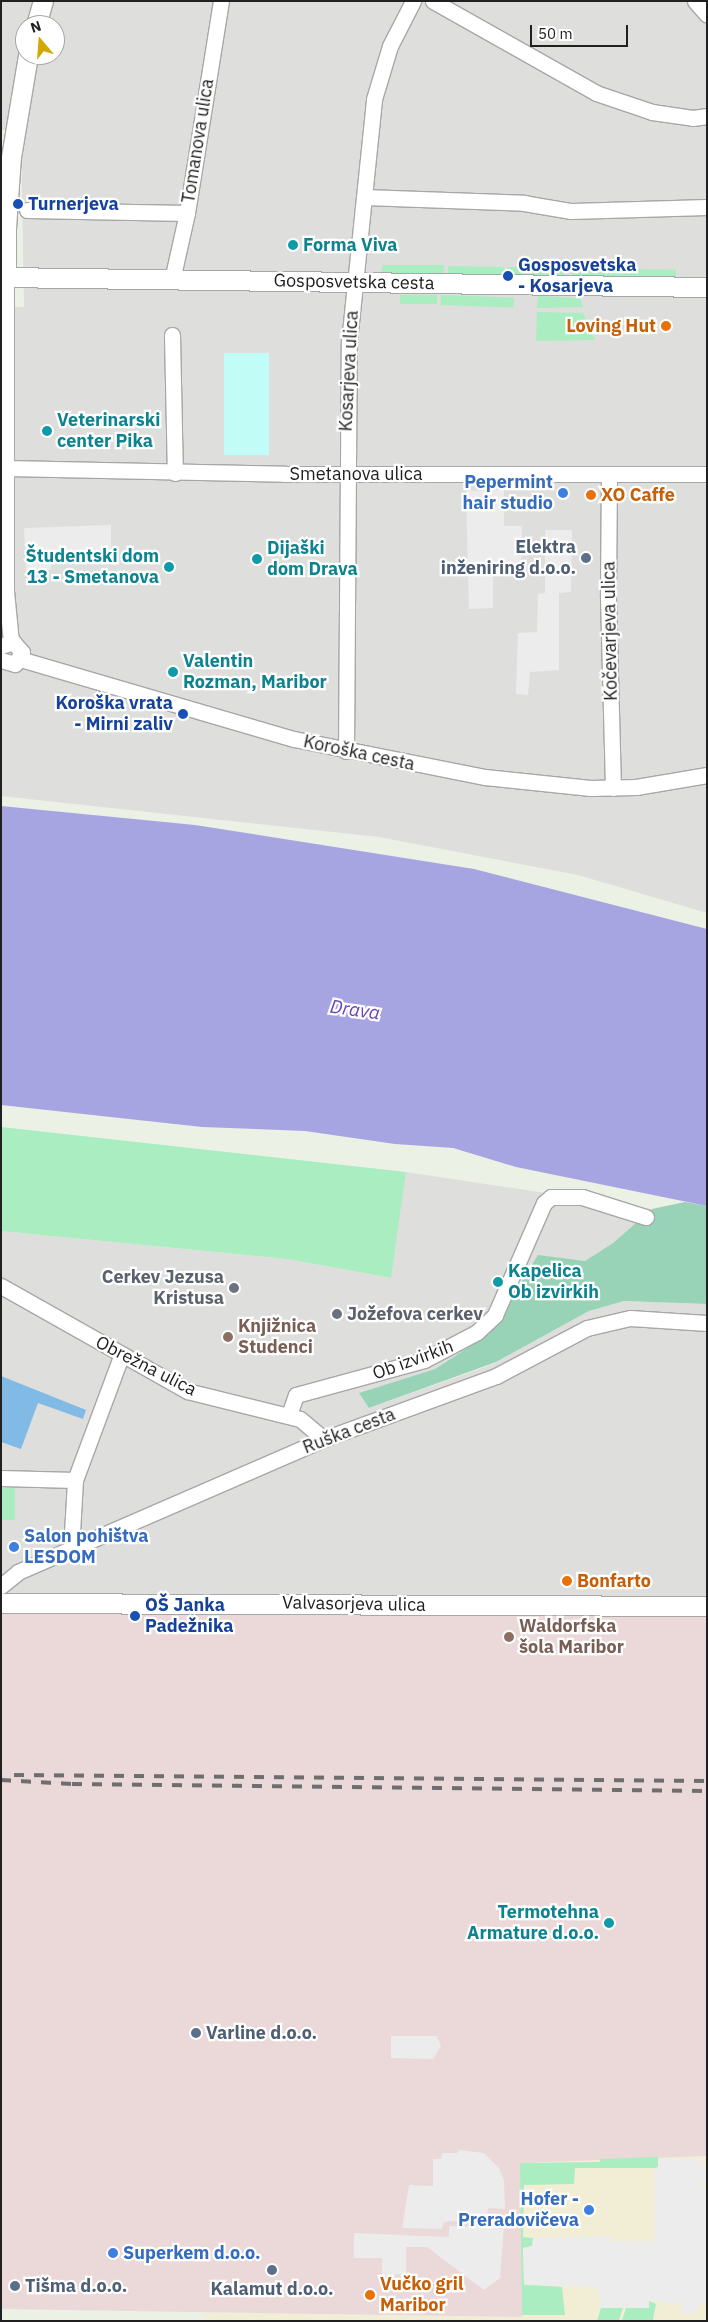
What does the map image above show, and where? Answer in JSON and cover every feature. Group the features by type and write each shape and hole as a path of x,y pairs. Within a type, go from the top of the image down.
{"street":[{"path":"39,15 43,1"},
{"name":"Tomanova ulica","path":"172,280 187,214 221,1"},
{"name":"Kosarjeva ulica","path":"346,751 346,383 355,280 374,99 390,46 413,1"},
{"path":"433,1 596,93 652,112 693,118 707,116"},
{"path":"695,1 707,15"},
{"path":"7,662 20,648 6,644 4,277 12,156 26,65"},
{"path":"364,197 524,203 571,211 707,207"},
{"path":"28,210 187,214"},
{"name":"Gosposvetska cesta","path":"4,277 707,286"},
{"path":"172,335 175,473"},
{"name":"Smetanova ulica","path":"6,468 175,473 707,474"},
{"name":"Kočevarjeva ulica","path":"609,474 608,597 613,788"},
{"name":"Koroška cesta","path":"7,662 294,739 346,751 485,777 556,787 613,788 677,782 707,775"},
{"name":"Ob izvirkih","path":"289,1415 296,1395 424,1360 477,1332 495,1315 544,1203 551,1197 582,1197 646,1217"},
{"name":"Obrežna ulica","path":"1,1286 55,1314 121,1356 187,1391 289,1415 314,1428 324,1439"},
{"name":"Ruška cesta","path":"1,1586 18,1572 324,1439 496,1376 580,1331 611,1320 707,1323"},
{"path":"72,1550 75,1480 121,1356"},
{"path":"1,1478 75,1480"},
{"name":"Valvasorjeva ulica","path":"1,1603 707,1606"}],"shaded area":[{"path":"1,1 707,1 707,913 578,875 379,837 1,796 1,307 24,307 21,132 1,130"},
{"path":"224,353 269,353 269,455 224,455"},
{"path":"504,490 504,526 522,526 521,567 493,567 493,608 469,609 466,491"},
{"path":"111,525 111,551 94,551 93,554 52,554 51,570 26,571 24,528"},
{"path":"545,530 572,530 571,592 559,593 559,670 530,672 528,695 516,694 518,633 537,632 538,594 545,593"},
{"path":"406,1172 652,1209 613,1243 585,1261 538,1256 489,1334 435,1369 360,1393 370,1408 493,1364 589,1311 624,1301 707,1304 707,1614 532,1610 1,1613 1,1231 287,1259 390,1278"},
{"path":"1,1376 86,1410 83,1419 38,1403 21,1449 1,1442"},
{"path":"532,1610 707,1614 707,2156 521,2163 522,2317 1,2309 1,1613"},
{"path":"391,2036 437,2036 441,2046 433,2059 391,2058"},
{"path":"459,2150 484,2153 499,2168 504,2181 505,2209 488,2208 486,2222 450,2221 443,2223 442,2229 402,2228 409,2185 433,2186 433,2159 441,2159 442,2153 457,2153"},
{"path":"707,2156 707,2321 207,2321 207,2313 522,2317 520,2163"},
{"path":"659,2159 702,2159 702,2168 707,2168 707,2183 697,2187 706,2187 707,2304 698,2305 696,2313 681,2314 681,2304 655,2301 649,2301 649,2308 601,2308 600,2294 595,2287 524,2285 523,2248 532,2246 533,2238 610,2236 611,2241 655,2241 655,2168 658,2167"},
{"path":"449,2226 504,2227 500,2278 484,2290 427,2247 406,2247 406,2274 382,2275 382,2258 354,2258 354,2233 449,2237"}],"green space":[{"path":"382,265 444,265 444,276 382,276"},
{"path":"448,266 504,267 504,278 448,277"},
{"path":"508,267 565,267 564,279 508,275"},
{"path":"572,268 676,270 676,281 572,279"},
{"path":"400,295 437,295 437,304 400,304"},
{"path":"441,295 514,298 514,308 441,305"},
{"path":"538,296 580,298 583,307 537,308"},
{"path":"537,312 583,313 595,340 536,341"},
{"path":"1,1127 406,1172 391,1278 287,1259 1,1231"},
{"path":"685,1202 707,1206 707,1304 624,1301 589,1311 496,1362 369,1408 359,1393 435,1369 489,1334 538,1255 585,1261 613,1243 652,1209"},
{"path":"1,1488 15,1488 15,1520 1,1520"},
{"path":"658,2157 658,2168 575,2168 574,2184 524,2185 523,2237 533,2238 533,2246 523,2248 524,2284 562,2287 565,2315 522,2315 520,2163 600,2162 600,2159"},
{"path":"649,2301 656,2304 653,2320 622,2320 626,2308 649,2308"},
{"path":"601,2308 623,2308 619,2320 597,2321"}],"water":[{"name":"Drava","path":"1,806 195,825 474,869 707,929 707,1206 516,1167 453,1148 395,1144 305,1131 202,1127 1,1105"}],"railway":[{"path":"14,1775 707,1781"},
{"path":"1,1780 72,1784 707,1791"}],"place":[{"name":"Turnerjeva","path":"18,204"},
{"name":"Forma Viva","path":"293,245"},
{"name":"Gosposvetska - Kosarjeva","path":"508,276"},
{"name":"Loving Hut","path":"666,326"},
{"name":"Veterinarski center Pika","path":"47,431"},
{"name":"Pepermint hair studio","path":"563,493"},
{"name":"XO Caffe","path":"591,495"},
{"name":"Elektra inženiring d.o.o.","path":"586,558"},
{"name":"Dijaški dom Drava","path":"257,559"},
{"name":"Študentski dom 13 - Smetanova","path":"169,567"},
{"name":"Valentin Rozman, Maribor","path":"173,672"},
{"name":"Koroška vrata - Mirni zaliv","path":"183,714"},
{"name":"Kapelica Ob izvirkih","path":"498,1282"},
{"name":"Cerkev Jezusa Kristusa","path":"234,1288"},
{"name":"Jožefova cerkev","path":"337,1314"},
{"name":"Knjižnica Studenci","path":"228,1337"},
{"name":"Salon pohištva LESDOM","path":"14,1547"},
{"name":"Bonfarto","path":"567,1581"},
{"name":"OŠ Janka Padežnika","path":"135,1616"},
{"name":"Waldorfska šola Maribor","path":"509,1637"},
{"name":"Termotehna Armature d.o.o.","path":"609,1923"},
{"name":"Varline d.o.o.","path":"196,2033"},
{"name":"Hofer - Preradovičeva","path":"589,2210"},
{"name":"Superkem d.o.o.","path":"113,2253"},
{"name":"Kalamut d.o.o.","path":"272,2270"},
{"name":"Tišma d.o.o.","path":"15,2286"},
{"name":"Vučko gril Maribor","path":"370,2295"}]}
